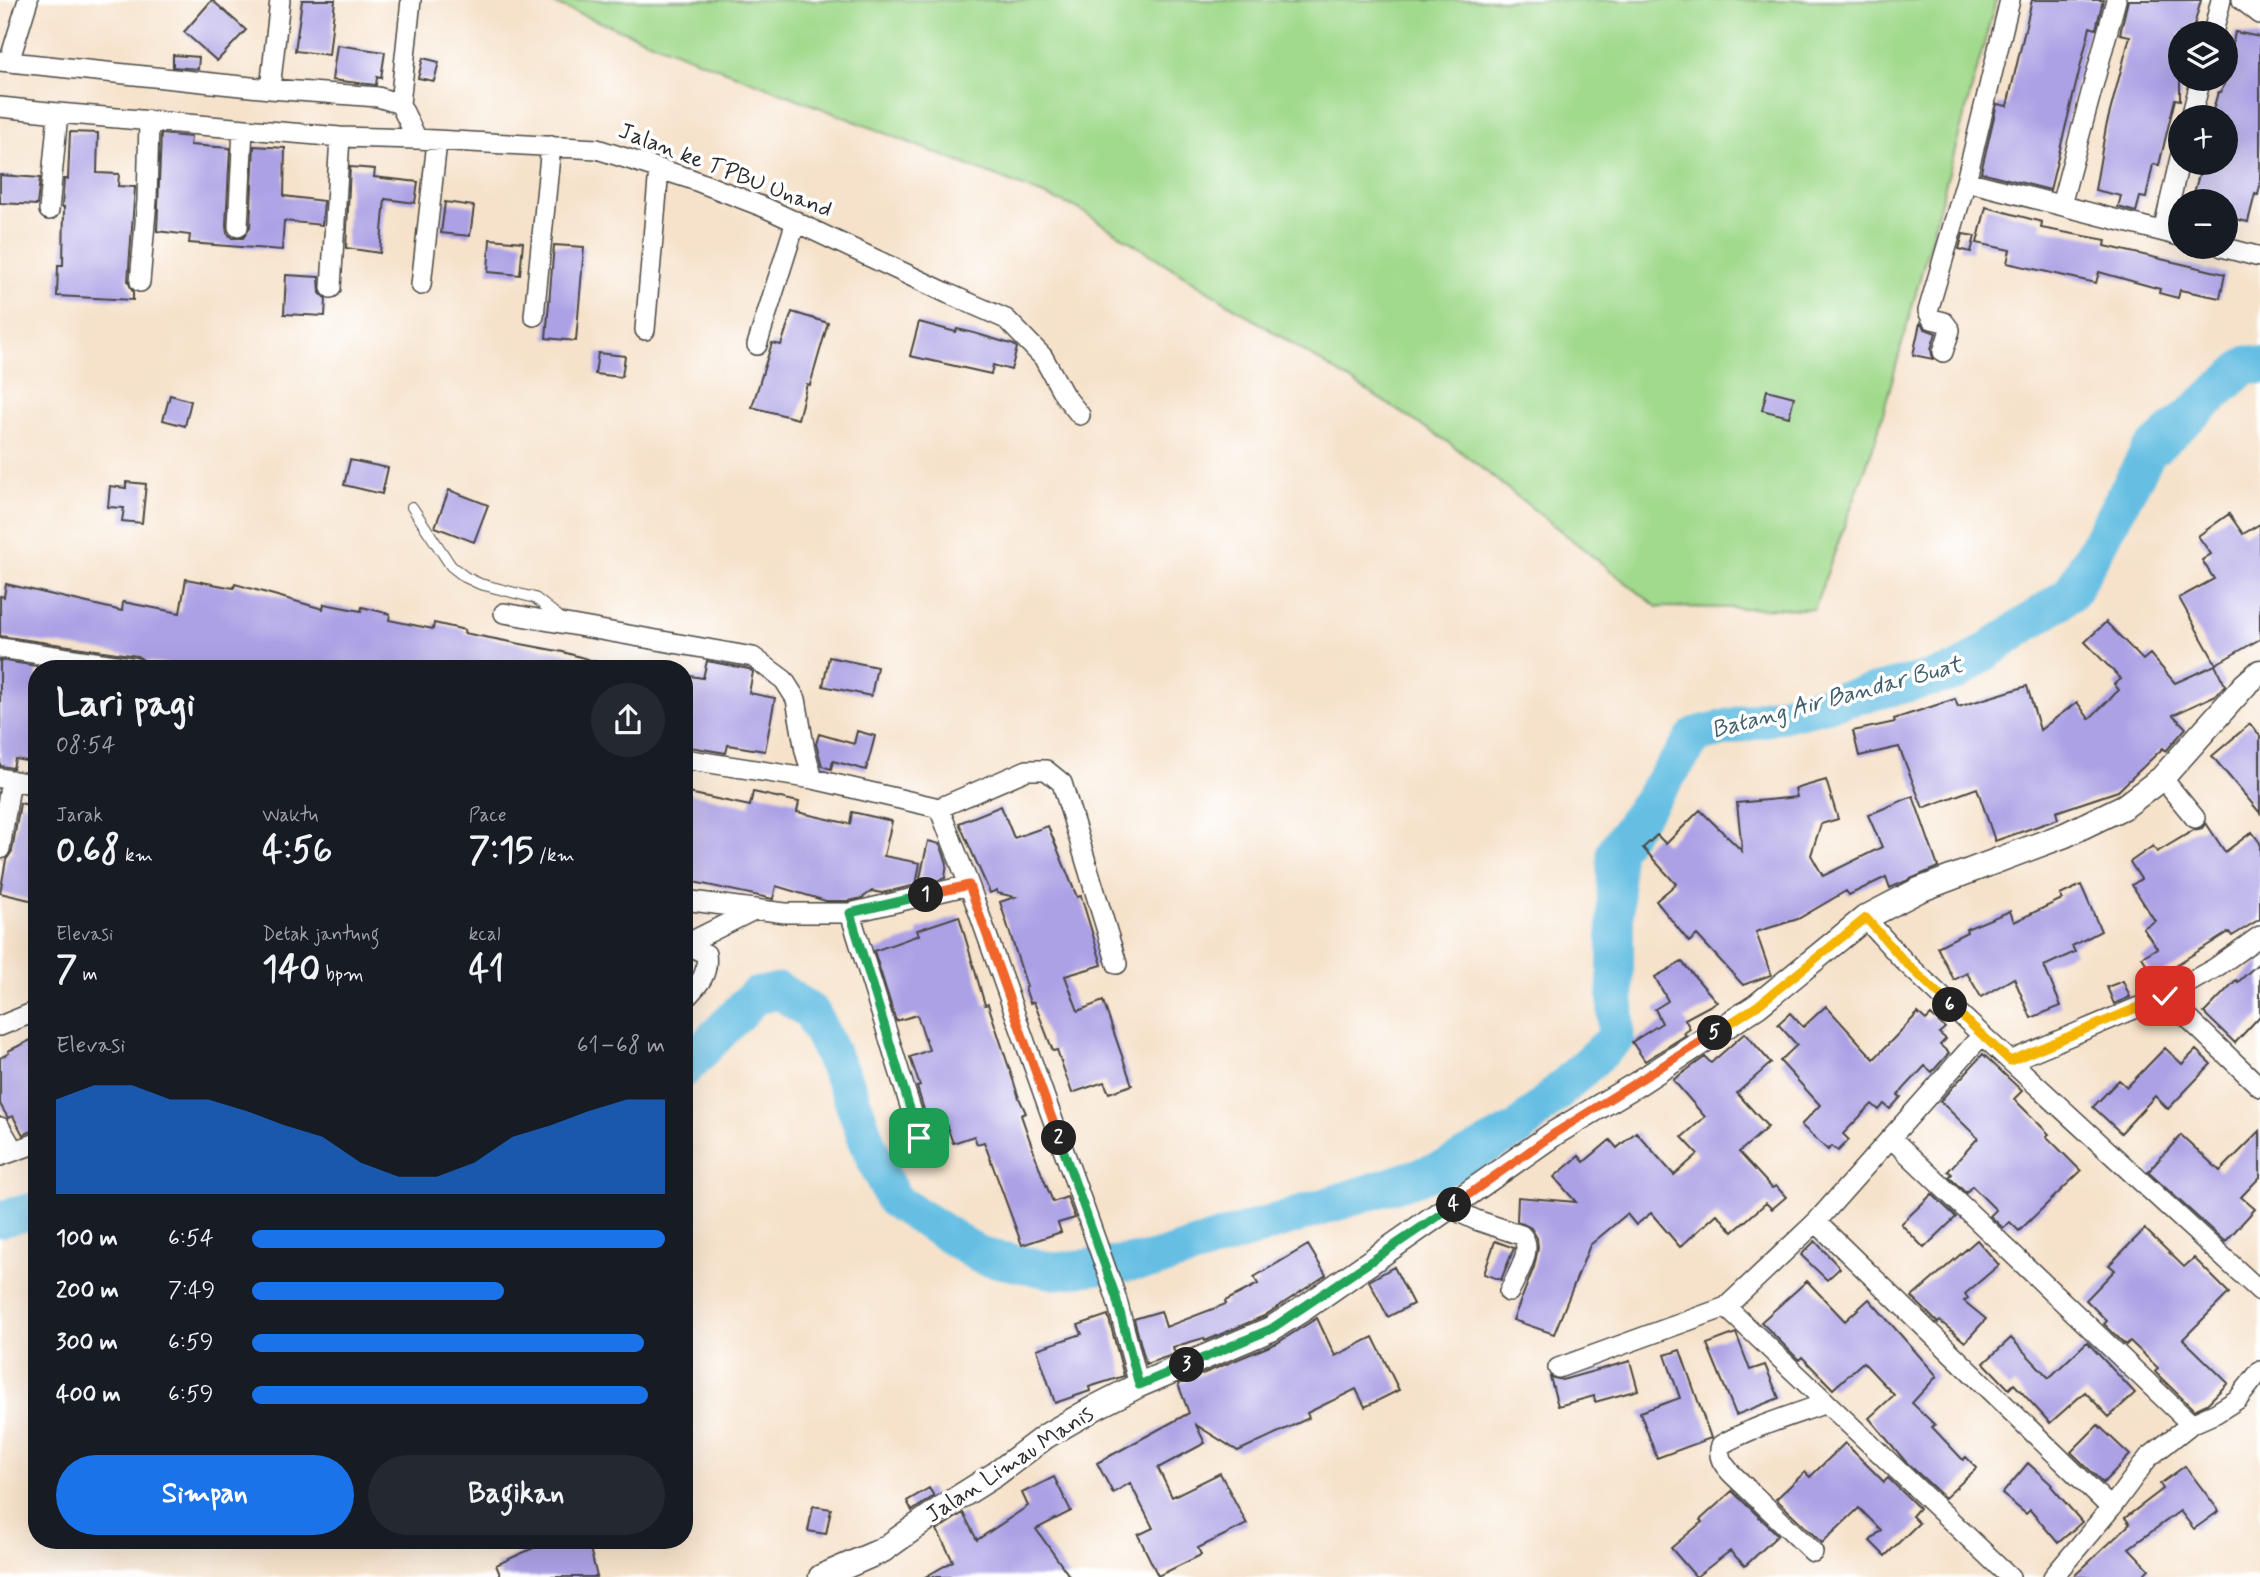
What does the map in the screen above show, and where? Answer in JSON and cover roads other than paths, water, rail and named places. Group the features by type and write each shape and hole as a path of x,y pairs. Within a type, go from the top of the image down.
{"street":[{"path":"27,0 5,61 270,89 378,97 400,104"},
{"path":"270,89 279,0"},
{"path":"411,0 400,104 417,139"},
{"path":"1943,352 1950,330 1944,322 1932,319 1928,311 1966,181 2010,0"},
{"path":"2062,205 2116,0"},
{"path":"2216,21 2221,0"},
{"path":"2242,0 2260,14"},
{"name":"Jalan ke TPBU Unand","path":"0,107 340,137 597,149 691,179 796,221 1006,319 1043,357 1064,395 1080,415"},
{"path":"49,210 58,113"},
{"path":"140,282 147,200 149,121"},
{"path":"238,227 243,129"},
{"path":"331,288 340,137"},
{"path":"421,285 437,142"},
{"path":"534,316 551,146"},
{"path":"645,330 659,169"},
{"path":"1966,181 2168,233"},
{"path":"757,345 796,221"},
{"path":"2238,251 2260,257"},
{"path":"504,613 753,657 784,680 796,699 813,779"},
{"path":"0,648 81,660"},
{"name":"Jalan Limau Manis","path":"821,1577 883,1550 996,1474 1046,1436 1139,1385 1271,1329 1555,1133 1637,1084 1757,1006 1866,918 1919,890 2065,835 2124,806 2162,778 2245,685 2260,673"},
{"path":"693,760 813,779 939,808 1027,770 1046,770 1062,783 1117,964"},
{"path":"2162,778 2195,818"},
{"path":"0,849 5,779 28,783"},
{"path":"939,808 1116,1297 1139,1385"},
{"path":"693,901 785,914 850,913 969,885"},
{"path":"693,940 756,909"},
{"path":"850,913 919,1138"},
{"path":"1866,918 1904,961 1982,1035 2260,1291"},
{"path":"2010,1061 2165,996 2215,968 2260,936"},
{"path":"693,947 706,954 708,968 703,980 693,991"},
{"path":"2165,996 2260,1087"},
{"path":"0,1026 28,1015"},
{"path":"1558,1368 1726,1307 1816,1222 1982,1035"},
{"path":"0,1127 7,1154 28,1146"},
{"path":"1891,1138 2191,1424"},
{"path":"1450,1208 1521,1235 1528,1242 1509,1292"},
{"path":"1816,1222 2111,1508"},
{"path":"1726,1307 2010,1577"},
{"path":"2053,1577 2111,1508 2148,1458 2191,1424 2238,1399 2260,1371"},
{"path":"1813,1552 1731,1473 1722,1462 1719,1452 1721,1445 1727,1441 1826,1403"}],"lane":[{"path":"412,507 451,566 465,577 480,584 535,598 566,623"}],"waterway":[{"name":"Batang Air Bandar Buat","path":"693,1060 755,996 780,991 812,1013 849,1091 868,1144 893,1200 981,1256 1055,1271 1155,1260 1446,1168 1518,1129 1616,1038 1615,851 1696,735 1957,672 2071,593 2148,453 2248,364 2260,366"},
{"path":"0,1219 28,1212"}]}
